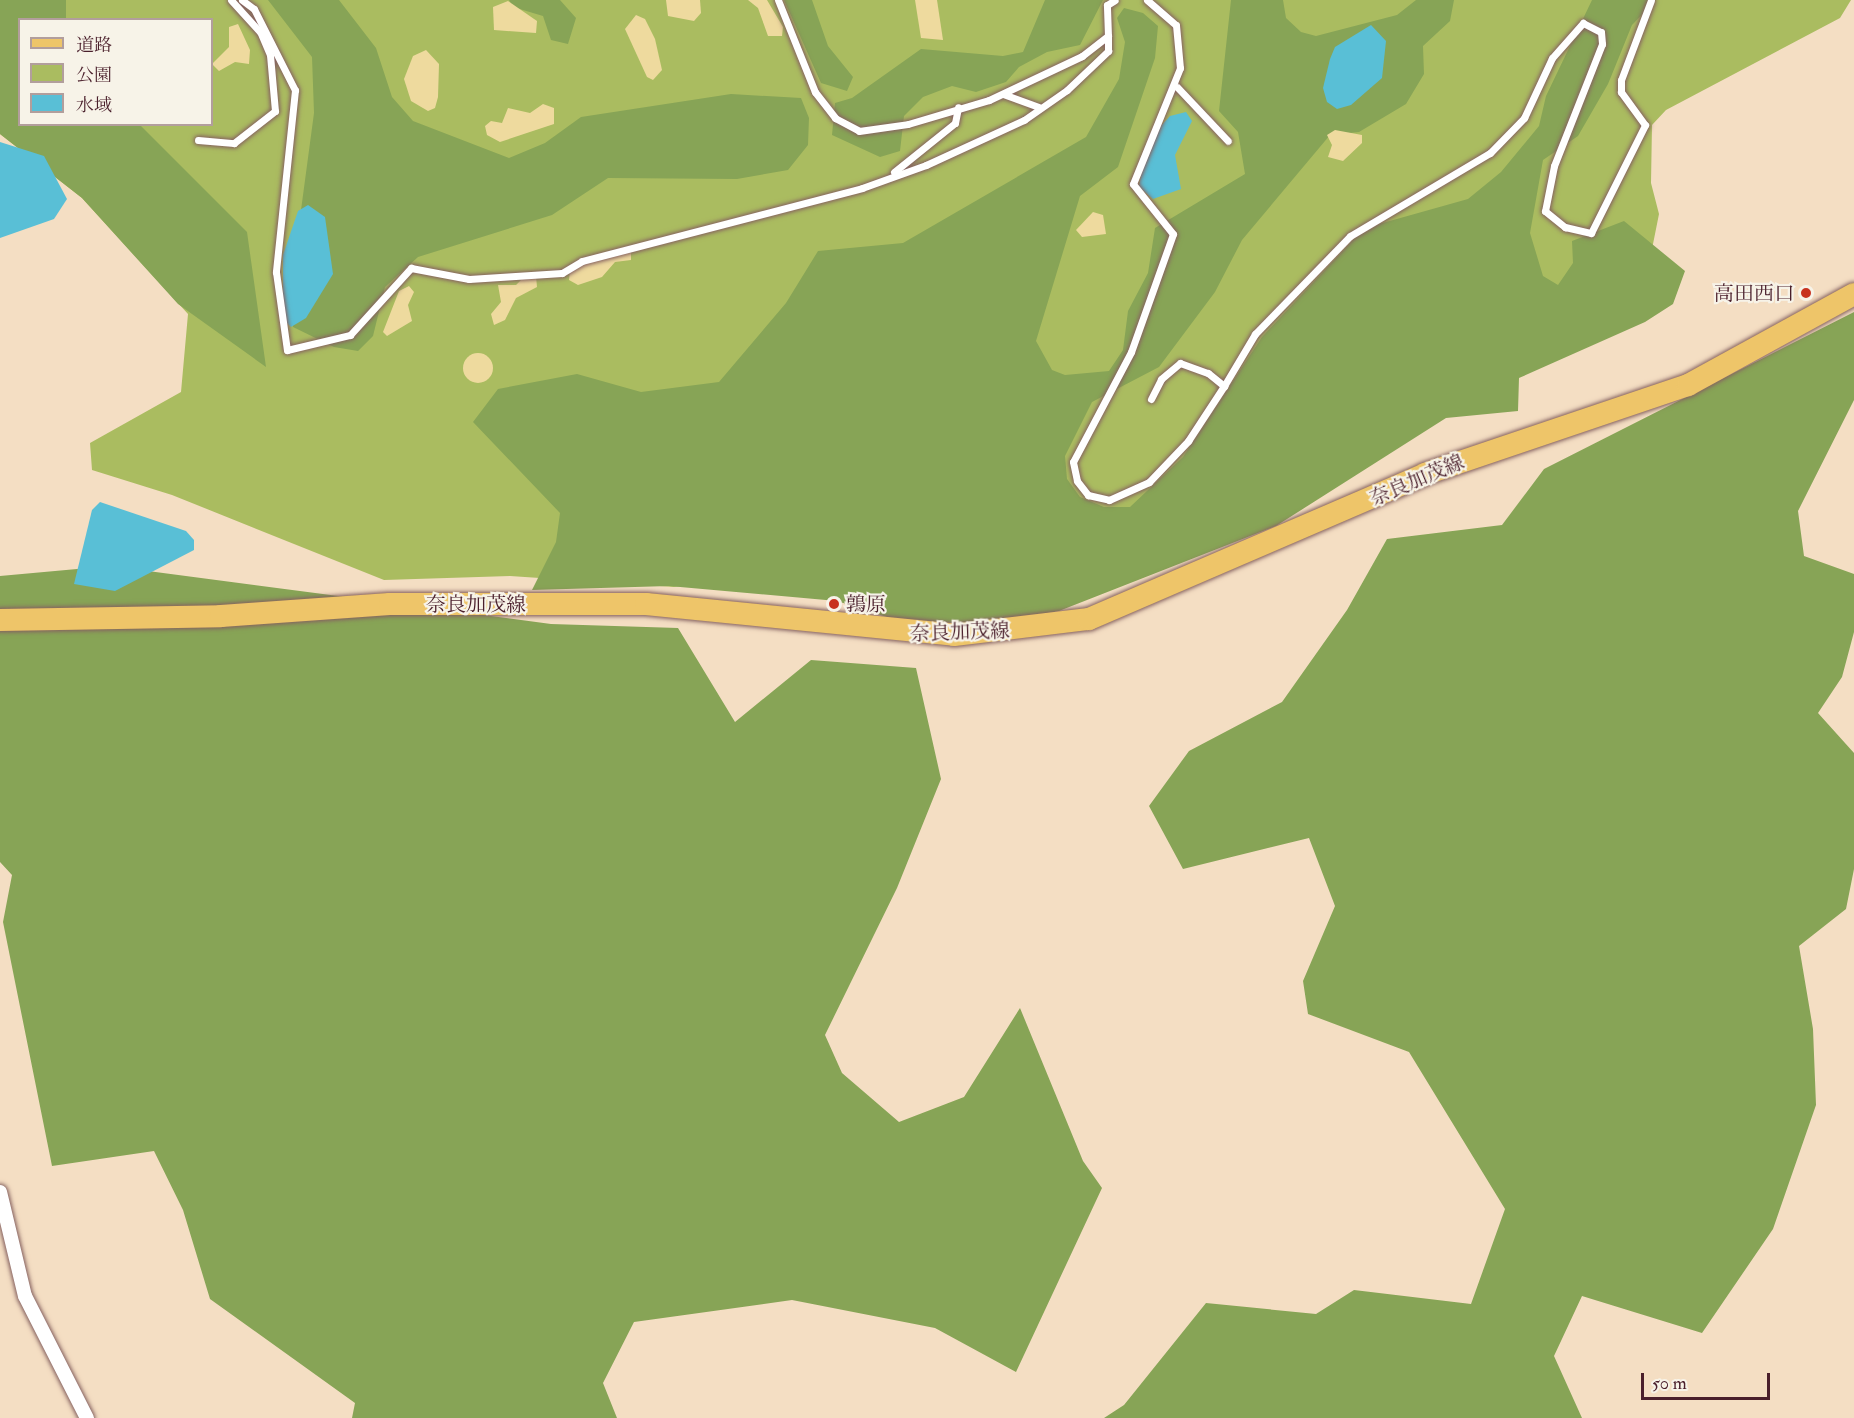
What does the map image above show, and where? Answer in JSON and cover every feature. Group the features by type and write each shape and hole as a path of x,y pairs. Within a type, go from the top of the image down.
{"main road":[{"name":"奈良加茂線","path":"0,620 221,616 390,603 646,604 954,635 1089,619 1425,474 1688,385 1854,294"}],"street":[{"path":"0,1192 25,1296 87,1418"}],"lane":[{"path":"198,140 234,143 275,111 270,55 260,32 231,0"},
{"path":"242,0 254,9 295,90 276,272 287,350 350,335 411,268 469,279 562,273 582,261 862,188 892,174 984,140 1067,90 1108,51 1107,5 1115,0"},
{"path":"778,0 815,92 835,118 860,131 908,124 1003,94 1082,56 1108,36"},
{"path":"1147,0 1176,25 1181,46 1177,87 1142,153 1133,184 1173,234 1131,352 1073,462 1077,481 1088,495 1109,500 1149,482 1188,441 1255,334 1350,236 1490,153 1524,117 1552,58 1583,23 1601,32 1602,44 1554,166 1545,211 1565,227 1592,233 1645,125 1621,92 1621,80 1651,0"},
{"path":"1177,87 1228,141"},
{"path":"1003,94 1039,107"},
{"path":"892,174 955,123 958,107"},
{"path":"1151,399 1161,379 1180,363 1208,373 1224,386"}],"green space":[{"path":"0,0 1851,0 1840,18 1666,110 1652,125 1651,183 1659,214 1651,254 1116,532 674,587 510,576 384,580 172,495 92,470 90,443 181,392 188,314 82,198 0,134"},
{"path":"0,0 66,0 66,18 18,18 18,126 141,126 247,232 266,367 178,304 82,198 0,134"},
{"path":"268,0 339,0 376,48 392,97 413,121 509,158 545,143 581,117 731,94 801,98 809,118 808,145 788,170 737,179 608,178 552,215 418,257 385,287 373,336 358,351 334,347 293,327 293,270 314,113 312,57"},
{"path":"509,0 560,0 576,18 568,44 551,40 543,16 513,7"},
{"path":"784,0 812,0 828,46 853,77 847,91 821,83"},
{"path":"1045,0 1103,0 1080,45 1047,52 1019,67 1006,82 976,92 952,86 923,97 904,116 900,151 880,157 832,135 835,103 852,98 921,49 1003,56 1023,52"},
{"path":"1231,0 1283,0 1286,18 1301,32 1316,36 1397,15 1416,0 1454,0 1450,21 1423,46 1424,74 1406,104 1359,132 1330,135 1242,240 1215,292 1159,367 1092,402 1065,456 1067,479 1080,497 1104,507 1130,507 1183,457 1262,337 1355,238 1379,224 1468,199 1501,172 1539,126 1546,96 1592,0 1656,0 1632,25 1608,84 1578,136 1543,160 1530,233 1543,276 1558,285 1573,263 1572,241 1624,221 1685,271 1673,304 1645,322 1519,378 1518,411 1446,418 1276,526 1059,611 988,624 899,621 837,601 669,586 532,590 556,542 560,513 473,422 498,389 577,374 641,392 719,382 786,303 818,251 903,243 1086,137 1119,79 1125,42 1117,18 1124,8 1143,13 1158,26 1155,58 1118,167 1080,196 1036,341 1052,370 1065,375 1109,371 1123,350 1128,311 1148,273 1155,228 1245,174 1238,132 1219,111"},
{"path":"1854,312 1854,400 1798,511 1804,556 1854,574 1854,632 1842,677 1818,713 1854,753 1854,869 1846,909 1799,946 1813,1029 1816,1105 1773,1229 1702,1333 1582,1296 1554,1356 1582,1418 1104,1418 1124,1405 1206,1303 1316,1314 1354,1290 1471,1304 1505,1209 1409,1052 1308,1014 1303,981 1335,906 1309,838 1183,869 1149,806 1189,751 1282,702 1347,610 1387,539 1502,525 1544,469"},
{"path":"110,566 551,624 678,628 735,722 811,660 916,668 941,779 897,888 825,1035 842,1073 899,1122 964,1097 1020,1008 1083,1161 1102,1188 1016,1372 935,1328 792,1300 634,1322 603,1383 617,1418 352,1418 355,1403 210,1299 183,1210 154,1151 52,1166 3,922 12,875 0,862 0,576"}],"sand":[{"path":"666,0 700,0 701,13 694,21 668,16"},
{"path":"748,0 767,0 783,27 782,36 768,36 758,8"},
{"path":"915,0 937,0 943,40 921,38"},
{"path":"508,1 537,21 536,33 494,30 493,7"},
{"path":"636,15 645,19 655,39 662,70 653,80 647,77 625,29"},
{"path":"238,24 250,50 249,64 235,62 219,71 213,63 229,47 229,27"},
{"path":"426,50 439,64 438,97 435,108 428,111 411,101 404,79 413,56"},
{"path":"543,104 554,108 554,124 500,142 487,135 485,126 491,121 502,123 508,108 530,113"},
{"path":"1335,130 1362,135 1362,143 1343,161 1328,157 1332,145 1327,135"},
{"path":"1093,212 1103,215 1106,234 1082,237 1076,230"},
{"path":"624,248 631,251 631,260 615,262 602,277 578,285 569,280 570,270"},
{"path":"527,274 536,276 537,287 516,298 505,320 494,325 491,314 501,302 498,285 516,285"},
{"path":"409,286 414,292 408,305 412,321 387,336 383,332 399,291"},
{"path":"478,353 484,354 492,362 492,374 484,382 478,383 472,382 464,374 463,368 464,362 472,354"}],"water":[{"path":"1371,25 1386,41 1382,78 1351,105 1337,109 1327,102 1323,88 1330,59 1335,47"},
{"path":"1186,112 1192,121 1175,155 1181,189 1153,199 1139,187 1142,169 1159,128 1170,116"},
{"path":"0,142 44,156 67,199 54,219 0,238"},
{"path":"308,205 325,217 333,274 306,318 291,327 283,319 283,255 298,211"},
{"path":"100,502 186,531 194,540 194,550 115,591 74,584 92,510"}],"place":[{"name":"高田西口","path":"1806,293"},
{"name":"鶉原","path":"834,604"}]}
